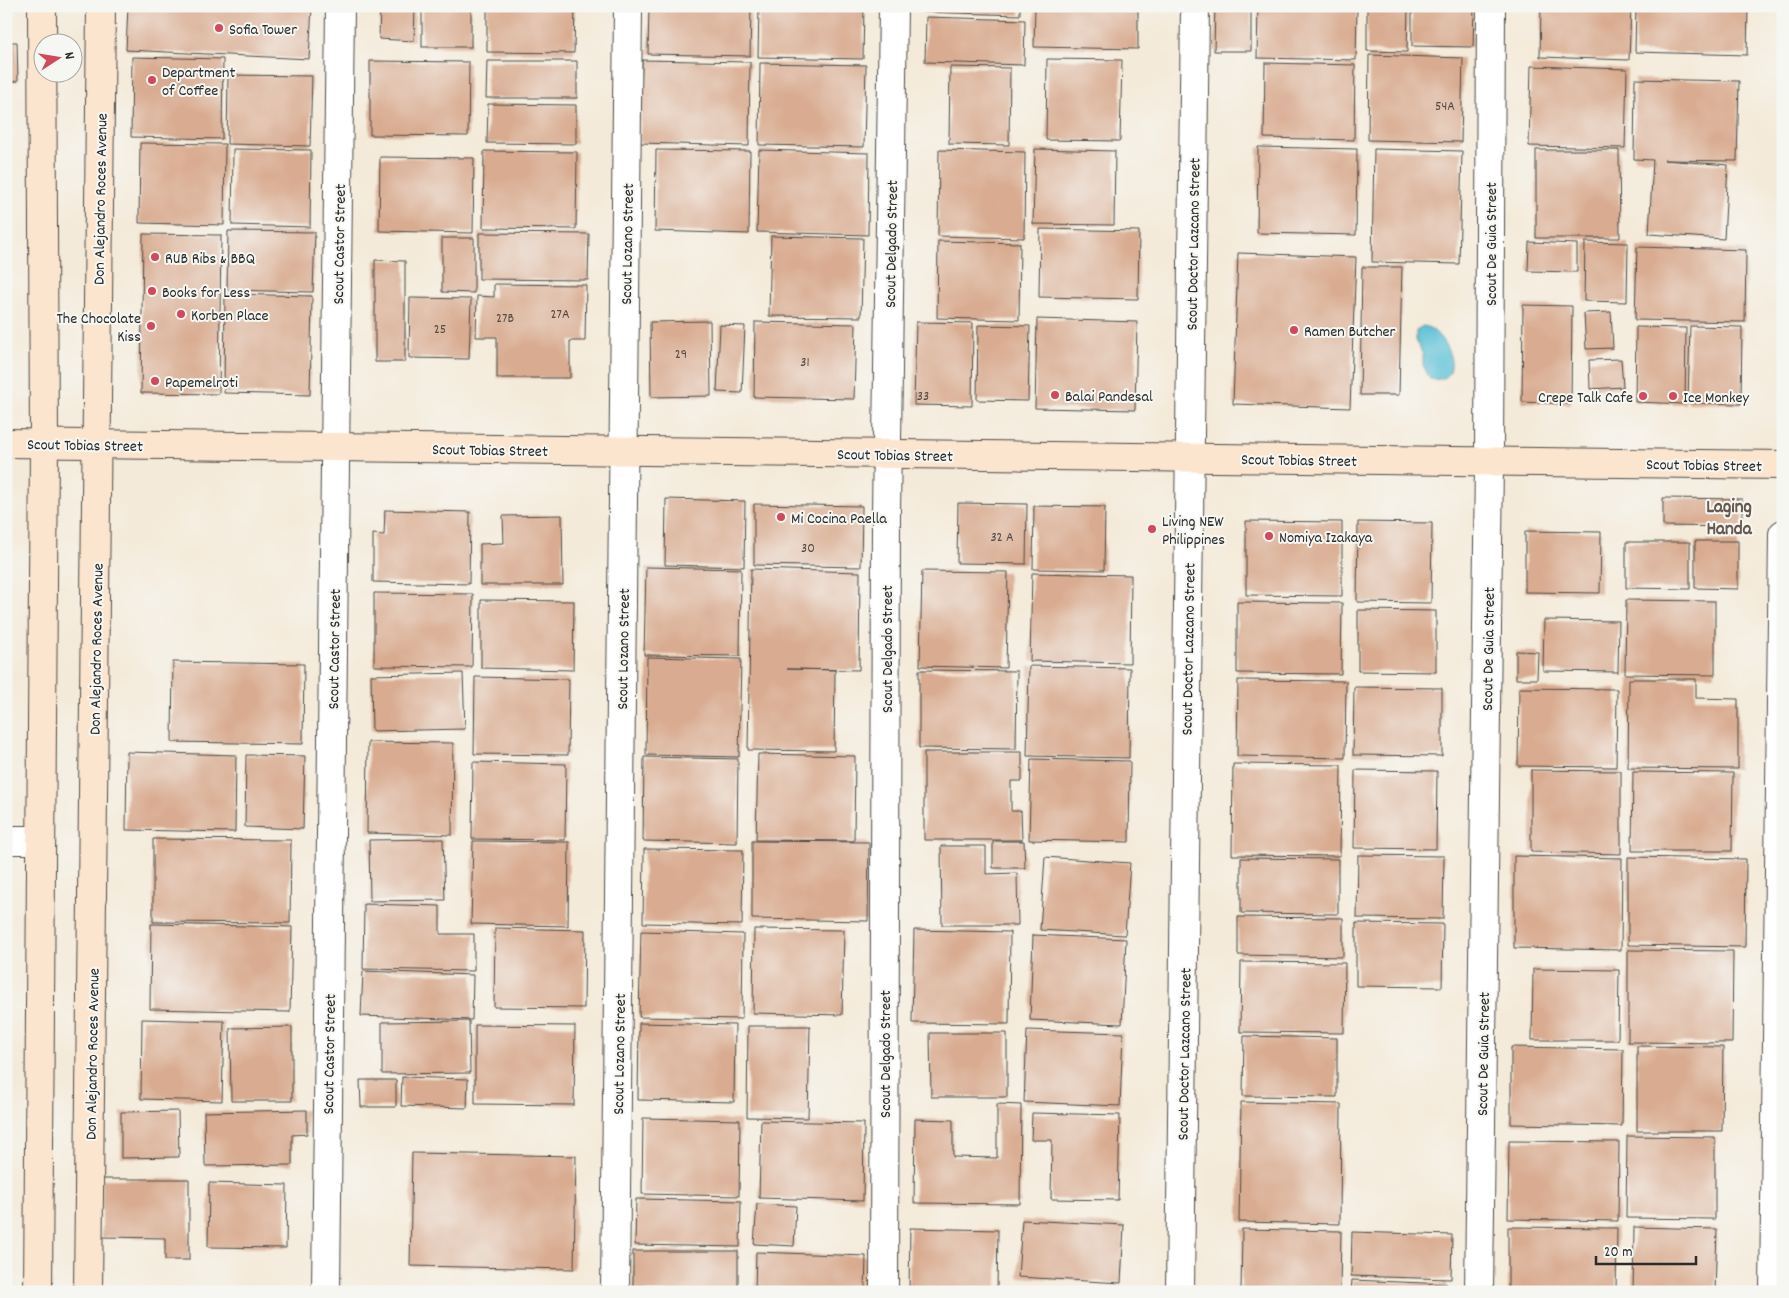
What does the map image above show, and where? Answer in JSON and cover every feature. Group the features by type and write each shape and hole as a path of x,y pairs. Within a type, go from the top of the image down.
{"main road":[{"path":"38,1292 44,443 42,6"},
{"name":"Don Alejandro Roces Avenue","path":"88,1292 101,6"},
{"name":"Scout Tobias Street","path":"6,443 1783,465"}],"street":[{"name":"Scout Castor Street","path":"326,1292 340,6"},
{"name":"Scout Lozano Street","path":"615,1292 628,6"},
{"name":"Scout Delgado Street","path":"884,1292 887,454 893,6"},
{"name":"Scout Doctor Lazcano Street","path":"1180,1292 1195,6"},
{"name":"Scout De Guia Street","path":"1479,1292 1489,462 1491,6"},
{"path":"1774,1292 1783,534"},
{"path":"6,840 41,840"}],"water":[{"path":"1423,326 1431,329 1439,336 1450,356 1449,374 1442,379 1430,379 1423,365 1423,355 1416,340 1416,330"}],"building":[{"path":"6,6 10,6 10,38 6,38"},
{"name":"Sofia Tower","path":"128,6 312,6 309,59 126,50"},
{"path":"380,6 415,6 414,41 379,39"},
{"path":"422,6 471,6 471,47 422,47"},
{"path":"487,6 575,6 574,53 487,52"},
{"path":"649,6 751,6 750,56 648,54"},
{"path":"759,6 864,6 863,59 758,57"},
{"path":"922,6 1020,6 1020,15 922,12"},
{"path":"1035,6 1138,6 1138,49 1034,47"},
{"path":"1215,6 1251,6 1251,51 1214,51"},
{"path":"1258,6 1357,6 1356,60 1257,58"},
{"path":"1367,6 1408,6 1407,52 1367,51"},
{"path":"1412,6 1474,6 1473,47 1412,46"},
{"path":"1541,6 1631,6 1629,60 1540,57"},
{"path":"1636,6 1748,6 1747,55 1635,52"},
{"path":"926,17 1025,20 1024,65 925,62"},
{"path":"6,42 17,42 18,81 6,82"},
{"path":"1369,55 1463,58 1461,142 1368,140"},
{"path":"132,57 223,59 222,139 131,137"},
{"path":"1047,59 1122,60 1120,141 1046,140"},
{"path":"642,60 750,62 749,146 640,143"},
{"path":"370,61 469,62 468,136 370,135"},
{"path":"487,61 577,61 577,98 486,98"},
{"path":"760,63 866,65 864,147 759,145"},
{"path":"1265,63 1355,65 1354,140 1264,138"},
{"path":"1531,66 1627,69 1625,148 1529,146"},
{"path":"950,67 1010,68 1009,145 949,144"},
{"path":"228,75 312,76 310,146 227,144"},
{"path":"1635,79 1739,81 1737,161 1664,160 1728,165 1724,239 1649,234 1653,160 1634,159"},
{"path":"488,104 576,105 576,144 487,143"},
{"path":"140,143 225,144 224,225 139,223"},
{"path":"1258,147 1357,149 1356,235 1257,233"},
{"path":"233,149 311,150 310,227 232,225"},
{"path":"1035,149 1115,151 1114,225 1033,224"},
{"path":"1374,149 1462,151 1459,264 1372,262"},
{"path":"656,150 750,151 749,234 655,231"},
{"path":"759,150 869,153 868,235 757,232"},
{"path":"939,150 1025,152 1024,238 938,236"},
{"path":"1536,150 1619,150 1620,238 1536,238"},
{"path":"484,151 577,152 576,229 483,228"},
{"path":"380,157 474,158 473,233 379,231"},
{"path":"1040,229 1139,231 1138,299 1039,297"},
{"path":"228,231 315,232 313,292 227,290"},
{"path":"479,233 589,234 588,280 479,279"},
{"name":"Korben Place","path":"143,234 221,235 219,394 141,393"},
{"path":"771,236 863,238 861,317 769,316"},
{"path":"442,238 474,238 474,293 442,292"},
{"path":"938,241 1020,243 1019,320 937,318"},
{"path":"1529,242 1577,244 1577,272 1528,271"},
{"path":"1585,242 1628,243 1627,302 1584,301"},
{"path":"1637,247 1746,250 1745,322 1635,320"},
{"name":"Ramen Butcher","path":"1238,253 1356,257 1350,408 1233,404"},
{"path":"375,260 405,261 405,362 375,362"},
{"path":"1362,267 1402,267 1399,395 1360,395"},
{"path":"494,284 586,285 585,341 570,341 570,378 497,378 497,337 476,337 477,296 494,297"},
{"path":"225,294 312,296 310,395 224,393"},
{"path":"410,298 471,299 469,359 409,358"},
{"path":"1523,305 1572,306 1571,404 1522,402"},
{"path":"1611,312 1613,348 1586,349 1584,313"},
{"path":"1037,319 1137,322 1135,410 1035,408"},
{"path":"710,321 711,396 651,397 650,322"},
{"path":"755,322 856,324 854,399 754,397"},
{"path":"916,322 973,323 972,406 914,405"},
{"path":"720,325 745,326 742,393 717,392"},
{"path":"978,325 1030,326 1028,401 977,400"},
{"path":"1690,326 1742,327 1741,404 1688,403"},
{"path":"1636,327 1686,328 1685,404 1635,402"},
{"path":"1621,359 1623,387 1590,389 1589,360"},
{"path":"1663,498 1742,499 1742,527 1663,526"},
{"path":"666,499 745,501 744,567 665,565"},
{"path":"958,503 1027,504 1026,564 957,563"},
{"path":"754,504 862,506 861,567 754,565"},
{"path":"1034,506 1105,507 1104,570 1033,569"},
{"path":"385,510 470,512 469,584 373,582 373,534 384,535"},
{"path":"562,515 563,585 480,585 480,544 504,543 503,516"},
{"path":"1246,521 1342,522 1342,596 1246,595"},
{"path":"1358,522 1432,523 1431,603 1357,602"},
{"path":"1525,531 1601,532 1600,593 1525,592"},
{"path":"1695,541 1738,541 1738,589 1695,588"},
{"path":"1626,542 1690,542 1690,589 1626,588"},
{"path":"646,567 741,569 740,656 644,655"},
{"path":"751,569 860,572 859,670 787,669 835,670 834,751 748,750"},
{"path":"922,571 1008,572 1006,668 920,666"},
{"path":"1032,573 1131,575 1130,663 1030,661"},
{"path":"374,593 473,594 472,667 374,666"},
{"path":"481,600 574,601 573,670 481,668"},
{"path":"1626,600 1715,601 1715,675 1625,674"},
{"path":"1237,602 1342,603 1341,674 1237,673"},
{"path":"1358,610 1436,611 1436,672 1358,671"},
{"path":"1544,620 1619,621 1618,672 1543,671"},
{"path":"1516,651 1538,652 1537,679 1516,679"},
{"path":"647,657 741,659 739,757 646,755"},
{"path":"173,662 304,664 303,744 172,742"},
{"path":"1029,666 1130,668 1129,758 1027,756"},
{"path":"919,670 1017,671 1016,749 919,748"},
{"path":"463,673 465,729 372,731 371,675"},
{"path":"475,677 569,679 568,755 474,754"},
{"path":"1629,679 1696,679 1696,698 1738,699 1738,769 1628,768"},
{"path":"1238,680 1346,681 1345,758 1237,756"},
{"path":"1354,687 1442,688 1442,756 1353,755"},
{"path":"1519,688 1617,689 1616,767 1518,766"},
{"path":"368,742 453,743 452,835 367,833"},
{"path":"127,752 236,755 235,832 126,830"},
{"path":"924,752 1022,752 1022,781 1011,781 1011,811 1021,811 1022,840 924,840"},
{"path":"758,754 855,756 854,841 756,840"},
{"path":"246,755 305,756 303,829 245,827"},
{"path":"644,757 738,759 737,843 643,841"},
{"path":"1031,759 1130,761 1129,842 1029,840"},
{"path":"473,762 566,764 565,840 472,839"},
{"path":"1233,764 1341,765 1340,856 1232,855"},
{"path":"1355,770 1437,771 1436,849 1354,848"},
{"path":"1531,770 1621,771 1621,854 1531,852"},
{"path":"1633,772 1733,773 1732,851 1632,851"},
{"path":"153,839 291,840 290,923 153,922"},
{"path":"443,839 445,900 370,901 369,840"},
{"path":"473,841 569,842 568,926 471,924"},
{"path":"752,841 869,842 868,921 752,919"},
{"path":"993,841 1024,841 1025,868 993,868"},
{"path":"941,846 986,846 986,874 1017,873 1018,925 942,925"},
{"path":"644,849 743,850 742,925 643,923"},
{"path":"1358,855 1444,856 1443,919 1357,918"},
{"path":"1514,856 1622,858 1621,950 1514,948"},
{"path":"1045,857 1130,863 1125,935 1040,930"},
{"path":"1628,857 1746,859 1745,947 1628,945"},
{"path":"1241,858 1338,859 1338,914 1241,913"},
{"path":"364,904 440,906 440,934 474,934 474,971 363,969"},
{"path":"1238,917 1343,918 1343,957 1238,955"},
{"path":"1356,923 1443,924 1442,987 1356,986"},
{"path":"151,924 292,927 290,1012 150,1009"},
{"path":"495,928 585,930 584,1008 494,1007"},
{"path":"754,929 844,930 842,1015 753,1013"},
{"path":"914,930 1010,932 1009,1024 912,1023"},
{"path":"641,931 743,934 742,1019 639,1017"},
{"path":"1033,935 1126,939 1122,1024 1030,1020"},
{"path":"1628,950 1733,951 1732,1043 1628,1042"},
{"path":"1241,962 1345,963 1344,1033 1240,1032"},
{"path":"1533,969 1619,970 1618,1040 1532,1040"},
{"path":"363,971 473,975 472,1020 361,1016"},
{"path":"142,1019 224,1021 222,1101 141,1099"},
{"path":"469,1021 470,1073 382,1074 382,1022"},
{"path":"639,1023 735,1025 734,1102 638,1100"},
{"path":"475,1025 575,1026 574,1105 475,1104"},
{"path":"748,1026 810,1026 808,1118 747,1117"},
{"path":"292,1027 292,1101 231,1101 230,1028"},
{"path":"1027,1030 1123,1033 1120,1106 1024,1102"},
{"path":"930,1033 1007,1033 1007,1097 931,1097"},
{"path":"1244,1036 1337,1038 1337,1097 1243,1096"},
{"path":"1637,1046 1723,1047 1722,1131 1637,1131"},
{"path":"1511,1047 1623,1049 1622,1126 1511,1124"},
{"path":"402,1077 468,1079 467,1108 401,1106"},
{"path":"360,1080 396,1080 396,1107 361,1107"},
{"path":"1241,1102 1341,1104 1340,1224 1239,1222"},
{"path":"997,1104 1021,1105 1020,1204 914,1203 915,1119 953,1120 953,1157 997,1158"},
{"path":"307,1110 307,1134 292,1135 292,1165 205,1166 204,1112"},
{"path":"178,1111 179,1157 121,1158 121,1112"},
{"path":"1032,1113 1120,1115 1118,1200 1051,1199 1052,1140 1031,1140"},
{"path":"643,1118 740,1120 739,1196 642,1194"},
{"path":"761,1121 864,1123 863,1201 759,1198"},
{"path":"1627,1136 1715,1137 1715,1219 1626,1218"},
{"path":"1509,1141 1619,1142 1618,1221 1508,1219"},
{"path":"412,1153 576,1156 574,1269 410,1266"},
{"path":"102,1179 189,1179 189,1260 165,1260 165,1238 102,1237"},
{"path":"209,1183 287,1185 286,1248 208,1247"},
{"path":"636,1199 741,1201 740,1247 635,1245"},
{"path":"757,1204 796,1206 794,1246 754,1244"},
{"path":"1022,1220 1124,1225 1121,1283 1018,1277"},
{"path":"1508,1227 1617,1228 1616,1292 1508,1292"},
{"path":"1634,1227 1717,1229 1715,1292 1633,1292"},
{"path":"910,1228 998,1230 997,1291 909,1290"},
{"path":"1242,1229 1341,1231 1340,1292 1241,1292"},
{"path":"1352,1232 1452,1235 1451,1279 1351,1276"},
{"path":"633,1251 738,1251 738,1292 633,1292"},
{"path":"756,1252 866,1256 865,1292 755,1292"},
{"path":"1352,1280 1447,1284 1447,1292 1351,1292"}],"place":[{"name":"Sofia Tower","path":"219,28"},
{"name":"Department of Coffee","path":"152,80"},
{"name":"RUB Ribs & BBQ","path":"155,257"},
{"name":"Books for Less","path":"152,291"},
{"name":"Korben Place","path":"181,314"},
{"name":"The Chocolate Kiss","path":"151,326"},
{"name":"Ramen Butcher","path":"1294,330"},
{"name":"Papemelroti","path":"155,381"},
{"name":"Balai Pandesal","path":"1055,395"},
{"name":"Crepe Talk Cafe","path":"1643,396"},
{"name":"Ice Monkey","path":"1673,396"},
{"name":"Mi Cocina Paella","path":"781,517"},
{"name":"Living NEW Philippines","path":"1152,529"},
{"name":"Nomiya Izakaya","path":"1269,536"}],"district":[{"name":"Laging Handa","path":"1729,516"}]}
